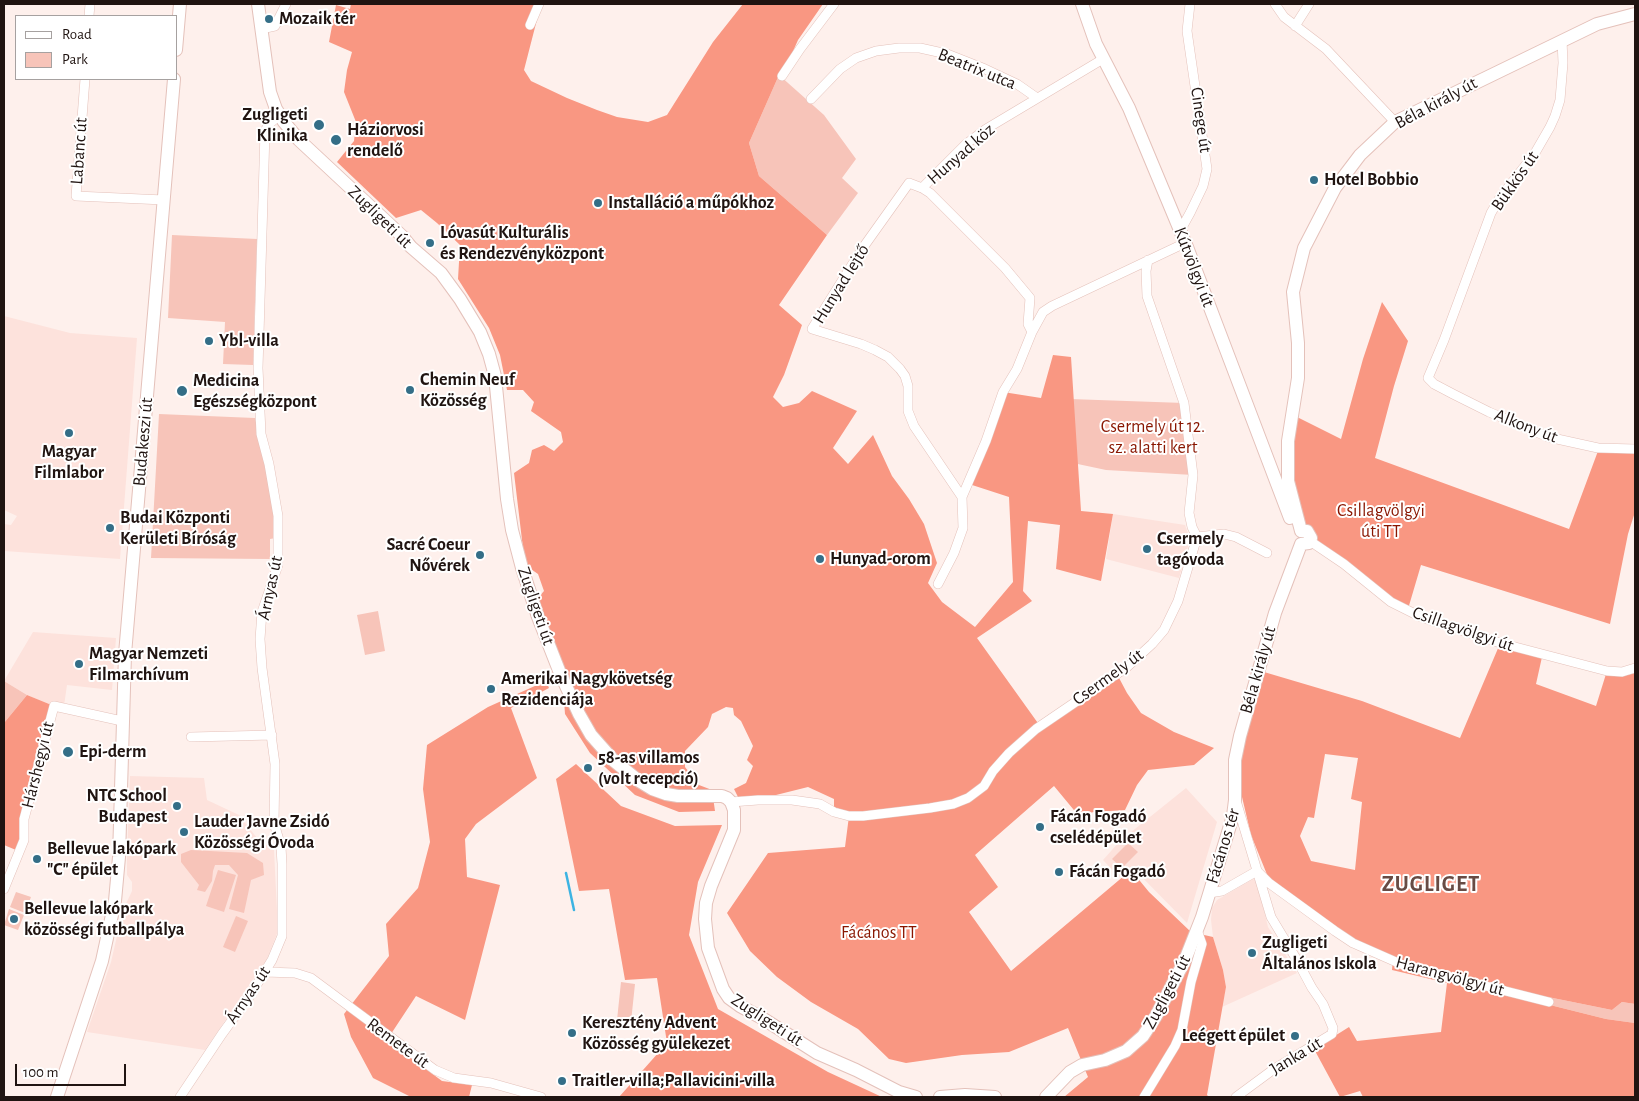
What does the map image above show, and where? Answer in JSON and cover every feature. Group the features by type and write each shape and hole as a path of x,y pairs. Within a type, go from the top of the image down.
{"street":[{"path":"178,27 180,4"},
{"name":"Zugligeti út","path":"258,4 270,92 280,115 299,140 402,236 411,247 441,273 460,299 480,332 495,376 507,499 512,530 522,568 560,673 590,735 614,761 652,788 666,794 678,796 722,796 731,802 734,810 734,830 711,886 706,903 705,919 708,948 723,989 729,998 817,1053 899,1092 916,1097"},
{"path":"261,28 275,26 286,4"},
{"path":"530,25 539,4"},
{"path":"782,76 834,4"},
{"name":"Kútvölgyi út","path":"1082,4 1091,32 1129,108 1180,231 1302,538"},
{"name":"Cinege út","path":"1180,231 1203,186 1207,169 1187,31 1190,4"},
{"path":"1275,4 1284,17 1326,49 1395,122"},
{"path":"1295,26 1309,4"},
{"name":"Béla király út","path":"1235,800 1235,760 1240,736 1274,613 1302,538 1288,480 1287,456 1298,378 1298,343 1293,308 1293,292 1304,248 1335,188 1360,154 1395,122 1597,24 1635,14"},
{"name":"Bükkös út","path":"1428,376 1444,340 1491,213 1499,199 1535,154 1553,122 1560,100 1563,63 1562,40"},
{"name":"Beatrix utca","path":"811,99 840,69 856,58 876,51 899,48 920,48 947,54 1017,84 1037,98"},
{"name":"Hunyad köz","path":"922,188 966,144 986,129 1103,59"},
{"name":"Labanc út","path":"84,80 76,196 164,200"},
{"name":"Budakeszi út","path":"57,1097 96,981 113,912 119,857 122,721 126,654 174,80"},
{"name":"Árnyas út","path":"180,1097 265,972 282,936 281,847 274,823 275,764 260,639 262,612 278,565 278,532 274,492 261,434 258,368 264,131 280,115"},
{"name":"Hunyad lejtő","path":"922,188 909,183 862,249 812,329 875,350 888,357 900,369 905,376 908,386 908,411 914,426 962,497"},
{"path":"922,188 930,193 982,244 1030,298 1028,324 1032,332"},
{"path":"938,584 954,553 963,528 962,497 986,442 1003,392 1017,369 1032,332 1043,312 1047,308 1185,244"},
{"path":"1148,260 1146,272 1147,296 1184,403 1192,475 1189,513 1192,527 1197,537 1224,534 1267,553"},
{"name":"Alkony út","path":"1428,376 1430,381 1453,394 1548,437 1598,448 1635,449"},
{"name":"Csermely út","path":"731,802 792,800 820,804 834,812 850,816 863,816 930,808 952,804 968,798 984,786 993,771 1009,753 1036,729 1126,667 1152,644 1164,630 1178,601 1197,537"},
{"name":"Csillagvölgyi út","path":"1302,538 1344,564 1391,602 1421,617 1500,643 1608,671 1622,672 1635,668"},
{"name":"Hárshegyi út","path":"4,889 24,840 24,819 54,706 122,721"},
{"path":"192,737 272,735"},
{"name":"Fácános tér","path":"1235,800 1257,871 1222,891 1209,893 1231,823 1235,800"},
{"name":"Harangvölgyi út","path":"1257,871 1353,943 1404,965 1549,1002"},
{"name":"Janka út","path":"1236,1097 1270,1071 1332,1034 1333,1028 1323,1004 1271,917 1257,871"},
{"name":"Zugligeti út","path":"1046,1097 1070,1072 1082,1065 1105,1060 1126,1051 1143,1036 1156,1016 1185,960 1209,893"},
{"path":"1144,1097 1175,1046 1182,1030 1191,982 1202,944 1197,930"},
{"name":"Remete út","path":"265,972 295,973 311,978 435,1070 454,1078 491,1083 541,1097"},
{"path":"940,1097 964,1095 995,1097"}],"shaded area":[{"path":"4,316 70,333 137,338 120,559 4,551 4,524 11,525 17,516 4,510"},
{"name":"Csermely tagóvoda","path":"1113,514 1185,525 1190,539 1179,578 1106,559"},
{"path":"33,632 116,638 112,690 67,685 64,706 54,706 27,695 4,681"},
{"path":"130,776 204,778 207,800 239,815 257,838 274,850 278,931 267,959 205,1050 87,1032 111,962 123,910 132,891 132,882 127,875"},
{"path":"1186,788 1217,822 1187,923 1132,867 1119,877 1103,860 1120,841"},
{"name":"Zugligeti Általános Iskola","path":"1253,879 1257,881 1268,927 1297,973 1222,1007 1226,987 1213,937 1212,908 1217,900"}],"green space":[{"name":"Fácános TT","path":"351,4 541,4 524,70 531,81 597,110 617,117 648,122 667,115 713,42 743,4 823,4 798,40 786,67 779,75 749,143 759,176 827,235 779,305 802,325 784,375 773,397 783,407 799,403 812,391 857,411 833,448 848,464 873,435 892,476 924,524 937,563 928,583 942,602 975,627 1013,582 1009,497 969,484 1003,392 1041,398 1053,355 1071,357 1081,511 1113,514 1101,581 1056,569 1060,525 1028,521 1023,591 1032,601 977,638 1040,726 1118,676 1141,713 1174,732 1214,748 1194,765 1148,770 1137,785 1125,810 1078,815 1054,786 975,855 998,887 969,912 1011,971 1131,870 1149,892 1191,932 1213,937 1226,987 1207,1095 1209,1097 1064,1097 1088,1077 1068,1028 1009,1052 962,1055 906,1063 889,1059 858,1029 811,1002 777,977 750,951 727,913 768,853 845,847 849,816 834,812 834,799 808,787 772,796 738,797 734,789 746,783 753,766 747,760 753,746 741,721 734,715 733,708 726,707 712,714 708,727 685,751 685,767 699,785 712,790 715,811 679,812 635,795 590,753 565,714 562,673 535,601 544,591 538,574 525,565 514,473 529,463 532,450 544,445 554,451 563,442 561,432 531,411 534,402 523,390 507,390 500,355 489,328 458,279 460,245 421,210 396,218 337,162 354,141 356,122 344,92 352,52 329,42 336,5 350,9"},
{"path":"779,75 824,115 856,159 842,178 858,193 827,235 759,176 749,143"},
{"path":"172,235 257,239 253,365 223,364 225,322 168,318"},
{"name":"Csillagvölgyi úti TT","path":"1382,302 1408,341 1375,458 1569,529 1598,451 1635,452 1635,512 1628,534 1610,624 1421,565 1408,609 1310,541 1288,481 1293,415 1341,439 1363,359"},
{"name":"Csermely út 12. sz. alatti kert","path":"1041,398 1184,403 1193,475 1106,470 1040,456"},
{"path":"159,414 255,418 272,497 276,538 270,539 270,559 151,558"},
{"path":"378,611 385,651 365,655 357,615"},
{"path":"1499,646 1542,657 1536,684 1596,706 1606,674 1627,675 1635,673 1635,1004 1622,1002 1612,1010 1548,997 1546,1004 1606,1019 1635,1023 1635,1097 1363,1097 1360,1091 1340,1097 1314,1049 1349,1027 1357,1041 1441,1032 1447,983 1392,970 1393,958 1352,938 1268,877 1251,835 1238,780 1239,762 1264,672 1362,701 1460,738","holes":["1325,754 1358,758 1351,799 1362,802 1355,870 1311,861 1300,836 1308,817 1314,818"]},
{"path":"4,681 27,695 4,723"},
{"path":"546,681 549,688 511,708 537,778 476,824 465,839 467,877 500,885 465,1020 416,996 387,1040 442,1081 472,1085 469,1097 411,1097 373,1078 351,1037 344,1014 389,956 386,924 418,888 430,842 423,789 427,745 488,707"},
{"path":"27,695 54,706 21,837 16,850 4,845 4,723"},
{"path":"576,764 621,806 675,826 722,825 698,882 689,935 718,1009 828,1072 882,1097 619,1097 667,1043 657,978 625,980 609,889 579,891 556,779"},
{"path":"1128,843 1138,852 1122,868 1112,859"},
{"path":"191,850 247,853 263,863 264,875 251,880 244,913 229,909 238,875 229,865 215,865 212,881 205,892 197,890 199,885 181,862 181,854"},
{"path":"218,870 236,875 224,912 206,906"},
{"path":"16,892 31,897 25,913 10,907"},
{"name":"Bellevue lakópark közösségi futballpálya","path":"9,909 24,915 18,930 4,925"},
{"path":"236,916 248,921 235,952 223,947"},
{"path":"621,982 635,984 631,1022 617,1020"},
{"path":"1548,997 1612,1010 1622,1002 1635,1004 1635,1023 1606,1019 1546,1004"}],"waterway":[{"path":"566,873 574,910"}],"place":[{"name":"Mozaik tér","path":"269,19"},
{"name":"Zugligeti Klinika","path":"319,125"},
{"name":"Háziorvosi rendelő","path":"336,140"},
{"name":"Hotel Bobbio","path":"1314,180"},
{"name":"Installáció a műpókhoz","path":"598,203"},
{"name":"Lóvasút Kulturális és Rendezvényközpont","path":"430,243"},
{"name":"Ybl-villa","path":"209,341"},
{"name":"Chemin Neuf Közösség","path":"410,390"},
{"name":"Medicina Egészségközpont","path":"182,391"},
{"name":"Magyar Filmlabor","path":"69,433"},
{"name":"Budai Központi Kerületi Bíróság","path":"110,528"},
{"name":"Csermely tagóvoda","path":"1147,549"},
{"name":"Sacré Coeur Nővérek","path":"480,555"},
{"name":"Hunyad-orom","path":"820,559"},
{"name":"Magyar Nemzeti Filmarchívum","path":"79,664"},
{"name":"Amerikai Nagykövetség Rezidenciája","path":"491,689"},
{"name":"Epi-derm","path":"68,752"},
{"name":"58-as villamos (volt recepció)","path":"588,768"},
{"name":"NTC School Budapest","path":"177,806"},
{"name":"Fácán Fogadó cselédépület","path":"1040,827"},
{"name":"Lauder Javne Zsidó Közösségi Óvoda","path":"184,832"},
{"name":"Bellevue lakópark \"C\" épület","path":"37,859"},
{"name":"Fácán Fogadó","path":"1059,872"},
{"name":"Bellevue lakópark közösségi futballpálya","path":"14,919"},
{"name":"Zugligeti Általános Iskola","path":"1252,953"},
{"name":"Keresztény Advent Közösség gyülekezet","path":"572,1033"},
{"name":"Leégett épület","path":"1295,1036"},
{"name":"Traitler-villa;Pallavicini-villa","path":"562,1081"}],"district":[{"name":"ZUGLIGET","path":"1431,884"}]}
